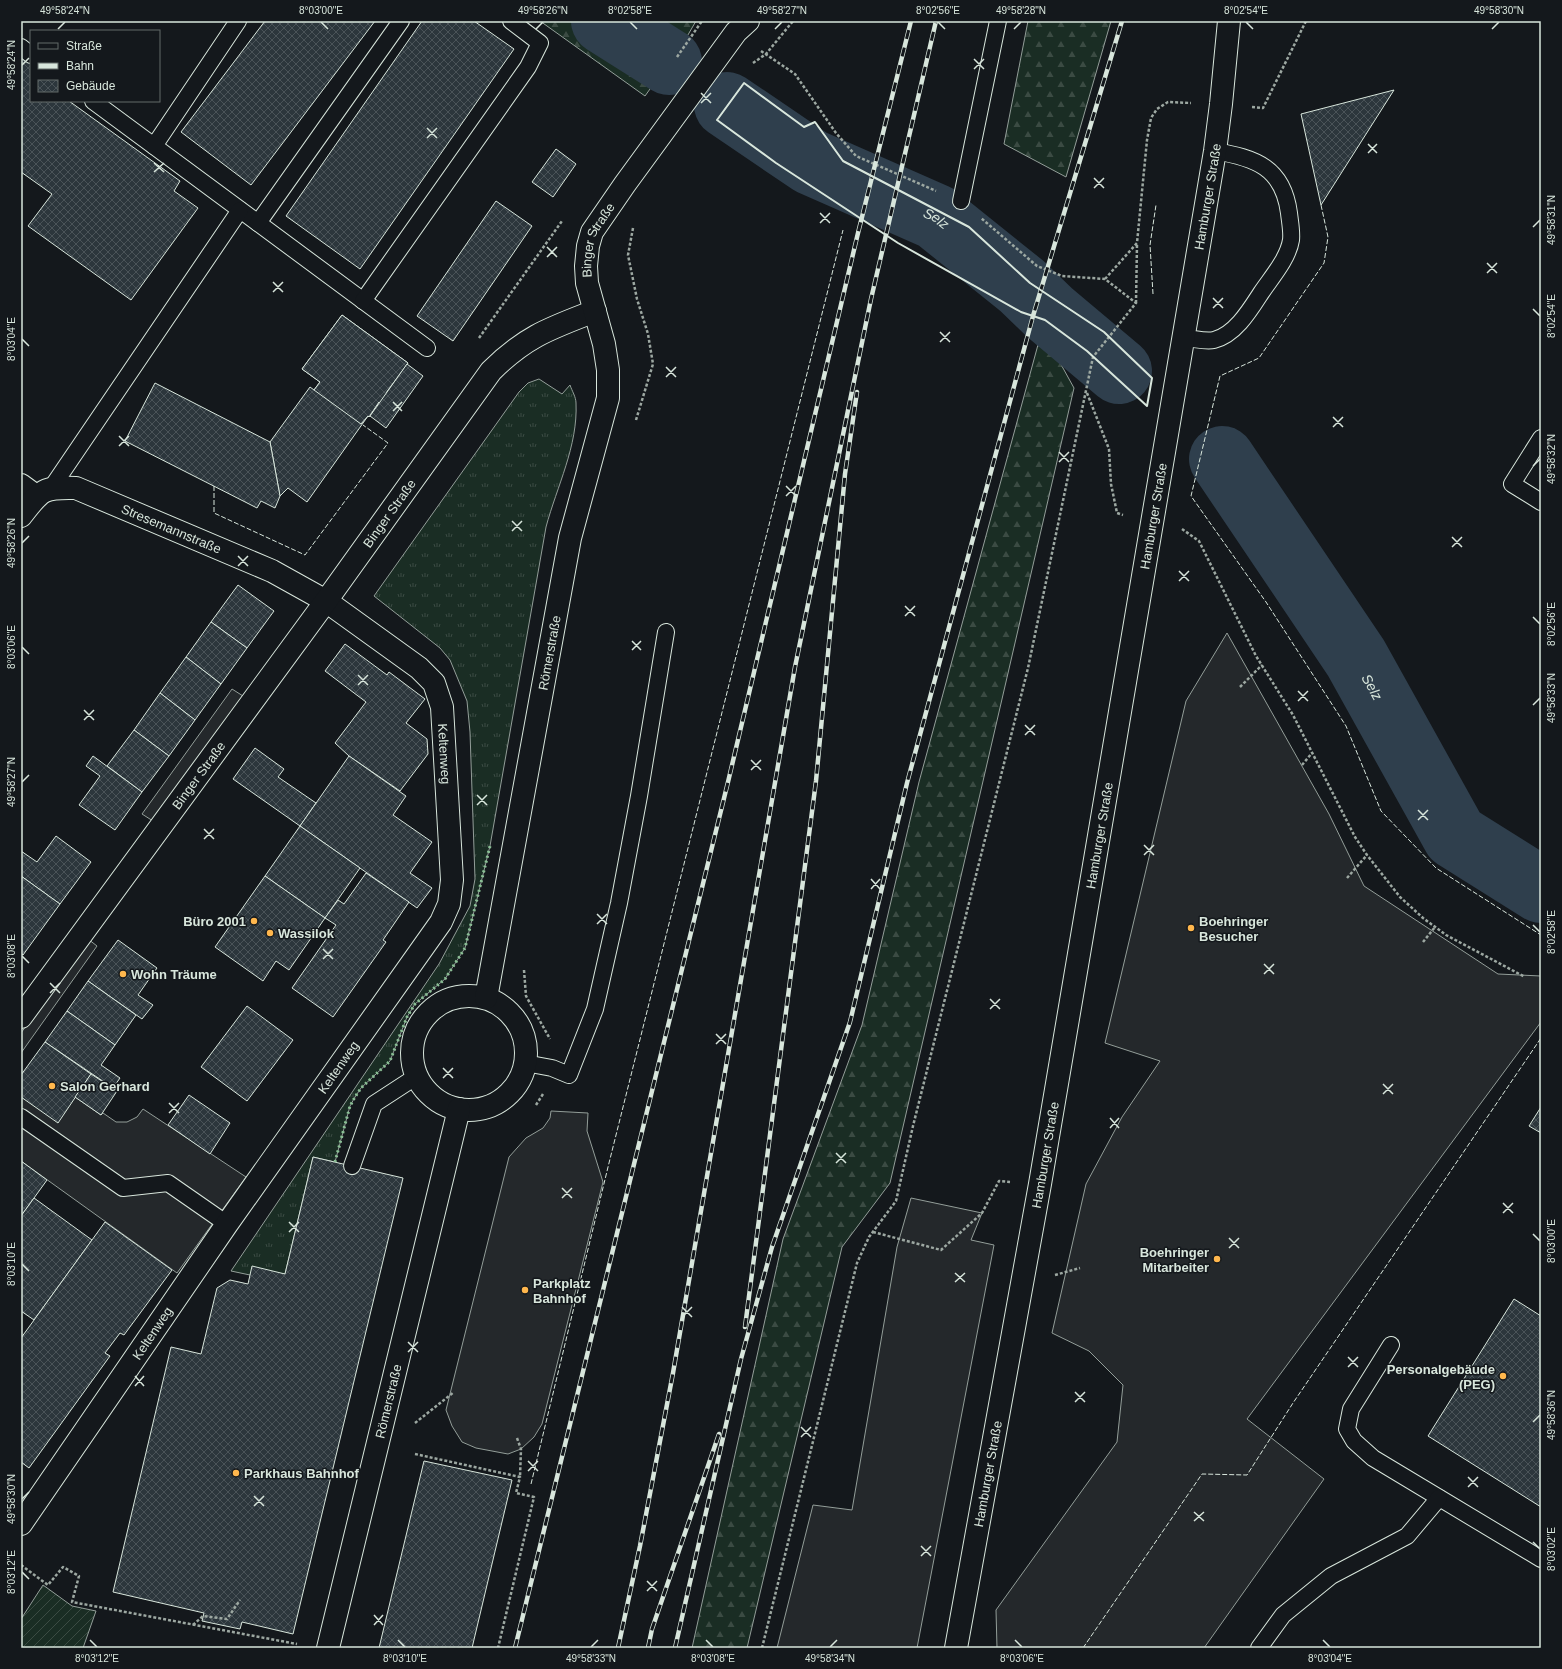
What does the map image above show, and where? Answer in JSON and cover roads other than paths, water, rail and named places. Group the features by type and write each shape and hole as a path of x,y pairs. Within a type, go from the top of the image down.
{"street":[{"name":"Hamburger Straße","path":"956,1648 1043,1169 1152,524 1214,151 1221,104 1229,21"},
{"name":"Binger Straße","path":"21,1017 326,601 491,371 509,353 534,335 595,311 587,283 586,266 592,232 625,184 741,25"},
{"name":"Römerstraße","path":"486,998 570,538 608,398 608,370 604,344 595,311"},
{"name":"Stresemannstraße","path":"36,489 76,488 272,571 326,601"},
{"path":"21,516 36,489"},
{"name":"Keltenweg","path":"21,1524 227,1224 441,922 449,904 452,880 442,707 434,683 418,668 326,601"},
{"path":"468,995 486,998 505,1009 513,1016 522,1031 526,1047 525,1063 519,1080 508,1094 499,1100 477,1109 459,1109 442,1103 428,1092 417,1076 412,1059 414,1040 421,1023 433,1008 450,999 468,995"},
{"name":"Römerstraße","path":"328,1648 459,1109"}],"lane":[{"path":"154,146 238,21"},
{"path":"258,223 401,21"},
{"path":"363,301 531,61 540,43 510,21"},
{"path":"961,201 998,21"},
{"path":"21,48 30,54"},
{"path":"94,102 427,348"},
{"path":"1183,338 1213,340 1224,335 1239,324 1285,255 1291,241 1287,198 1280,183 1264,166 1241,156 1214,151"},
{"path":"36,489 240,210"},
{"path":"1541,438 1512,484 1541,502"},
{"path":"525,1063 552,1068 569,1075 595,1009 619,903 657,694 666,632"},
{"path":"352,1166 374,1104 417,1076"},
{"path":"21,1117 123,1188 168,1183 227,1224"},
{"path":"1391,1345 1351,1409 1347,1429 1354,1440 1373,1458 1541,1559"},
{"path":"1259,1648 1283,1615 1331,1576 1407,1536 1439,1498"}],"waterway":[{"name":"Selz","path":"604,21 669,62"},
{"name":"Selz","path":"727,105 811,162 936,217 1022,286 1050,313 1119,371"},
{"name":"Selz","path":"1222,459 1356,658 1455,836 1541,890"}],"railway":[{"path":"515,1648 728,782 858,233 911,21"},
{"path":"618,1648 640,1546 673,1373 795,667 871,299 936,21"},
{"path":"675,1648 741,1359 772,1247 850,1022 907,783 1033,316 1122,21"},
{"path":"745,1327 816,781 845,474 857,392"},
{"path":"648,1648 652,1629 719,1434"}],"place":[{"name":"Büro 2001","path":"254,921"},
{"name":"Boehringer Besucher","path":"1191,928"},
{"name":"Wassilok","path":"270,933"},
{"name":"Wohn Träume","path":"123,974"},
{"name":"Salon Gerhard","path":"52,1086"},
{"name":"Boehringer Mitarbeiter","path":"1217,1259"},
{"name":"Parkplatz Bahnhof","path":"525,1290"},
{"name":"Personalgebäude (PEG)","path":"1503,1376"},
{"name":"Parkhaus Bahnhof","path":"236,1473"}]}
